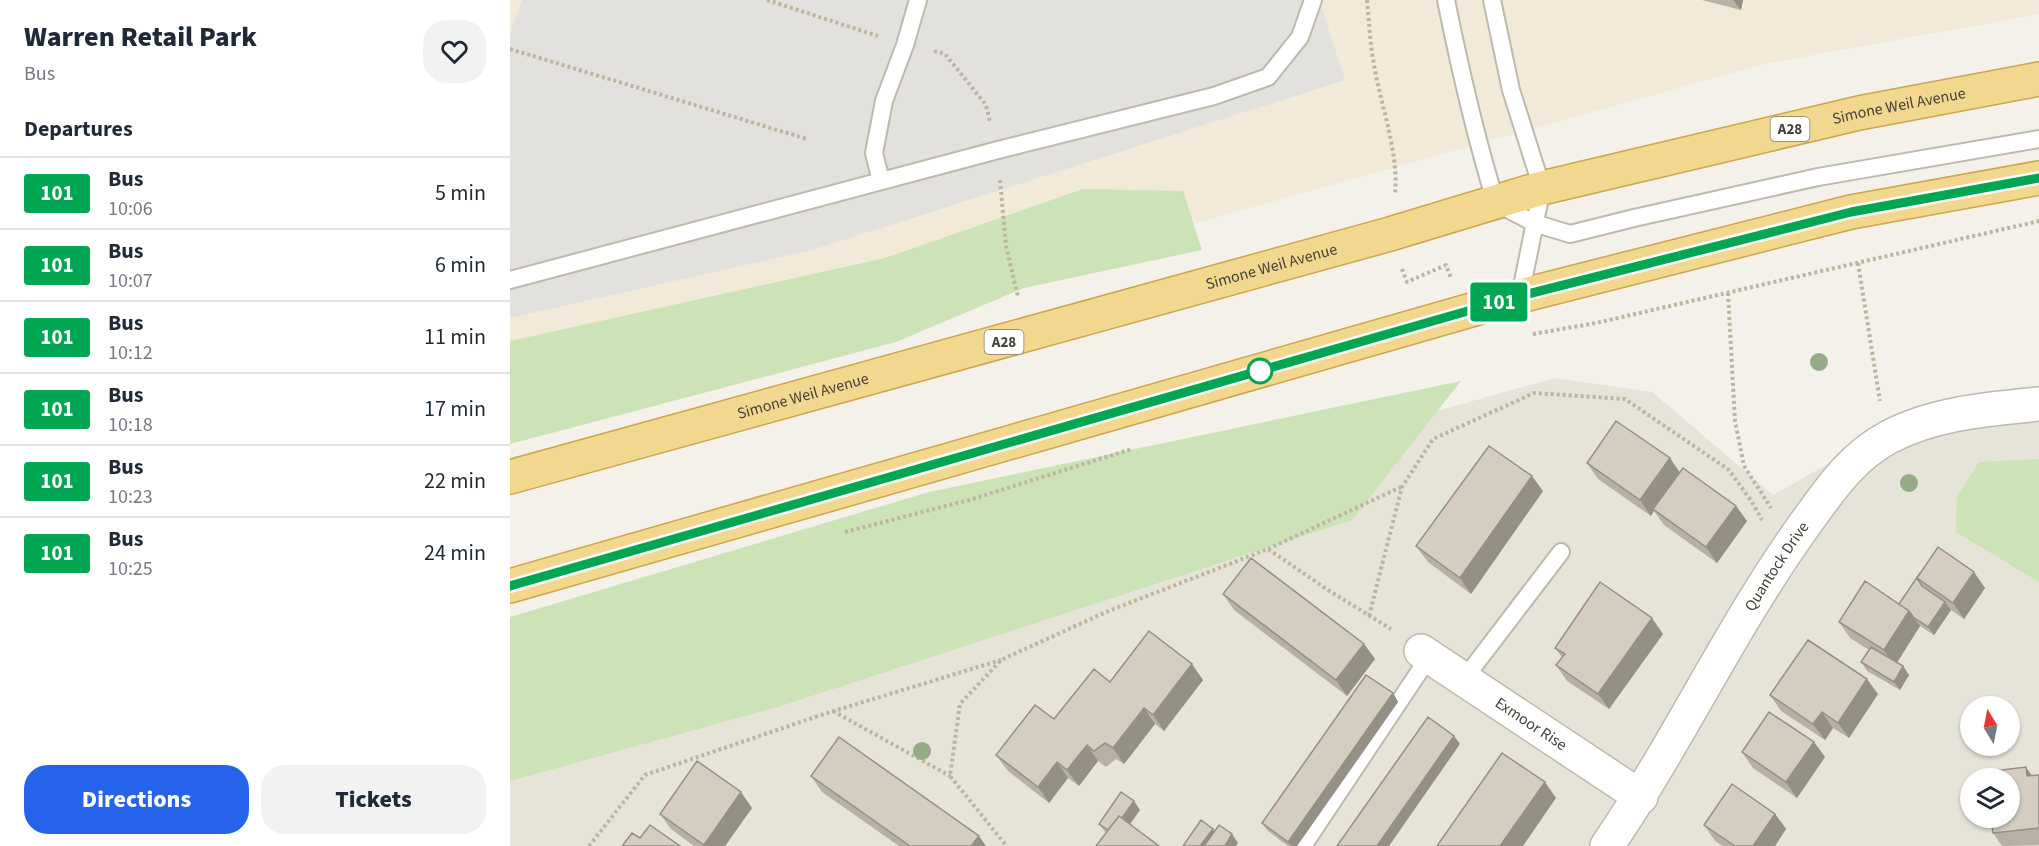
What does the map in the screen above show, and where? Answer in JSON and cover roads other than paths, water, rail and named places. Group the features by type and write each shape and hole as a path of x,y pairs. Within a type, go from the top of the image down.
{"highway":[{"name":"Simone Weil Avenue","path":"510,477 1073,323 1542,188 1859,113 2039,79"},
{"path":"510,586 1520,296 1851,212 2039,178"}],"street":[{"name":"Quantock Drive","path":"1607,846 1641,796 1761,587 1843,471 1864,453 1890,436 1930,421 1976,411 2039,404"},
{"name":"Exmoor Rise","path":"1425,654 1641,796"}],"lane":[{"path":"881,181 874,153 884,101 905,45 918,0"},
{"path":"510,280 998,150 1214,96 1268,77 1300,37 1313,0"},
{"path":"1446,0 1478,144 1496,203 1534,223 1570,234 1818,177 2039,140"},
{"path":"1492,0 1511,90 1542,188 1520,296"},
{"path":"1464,679 1561,552"},
{"path":"1303,846 1425,654"}]}
